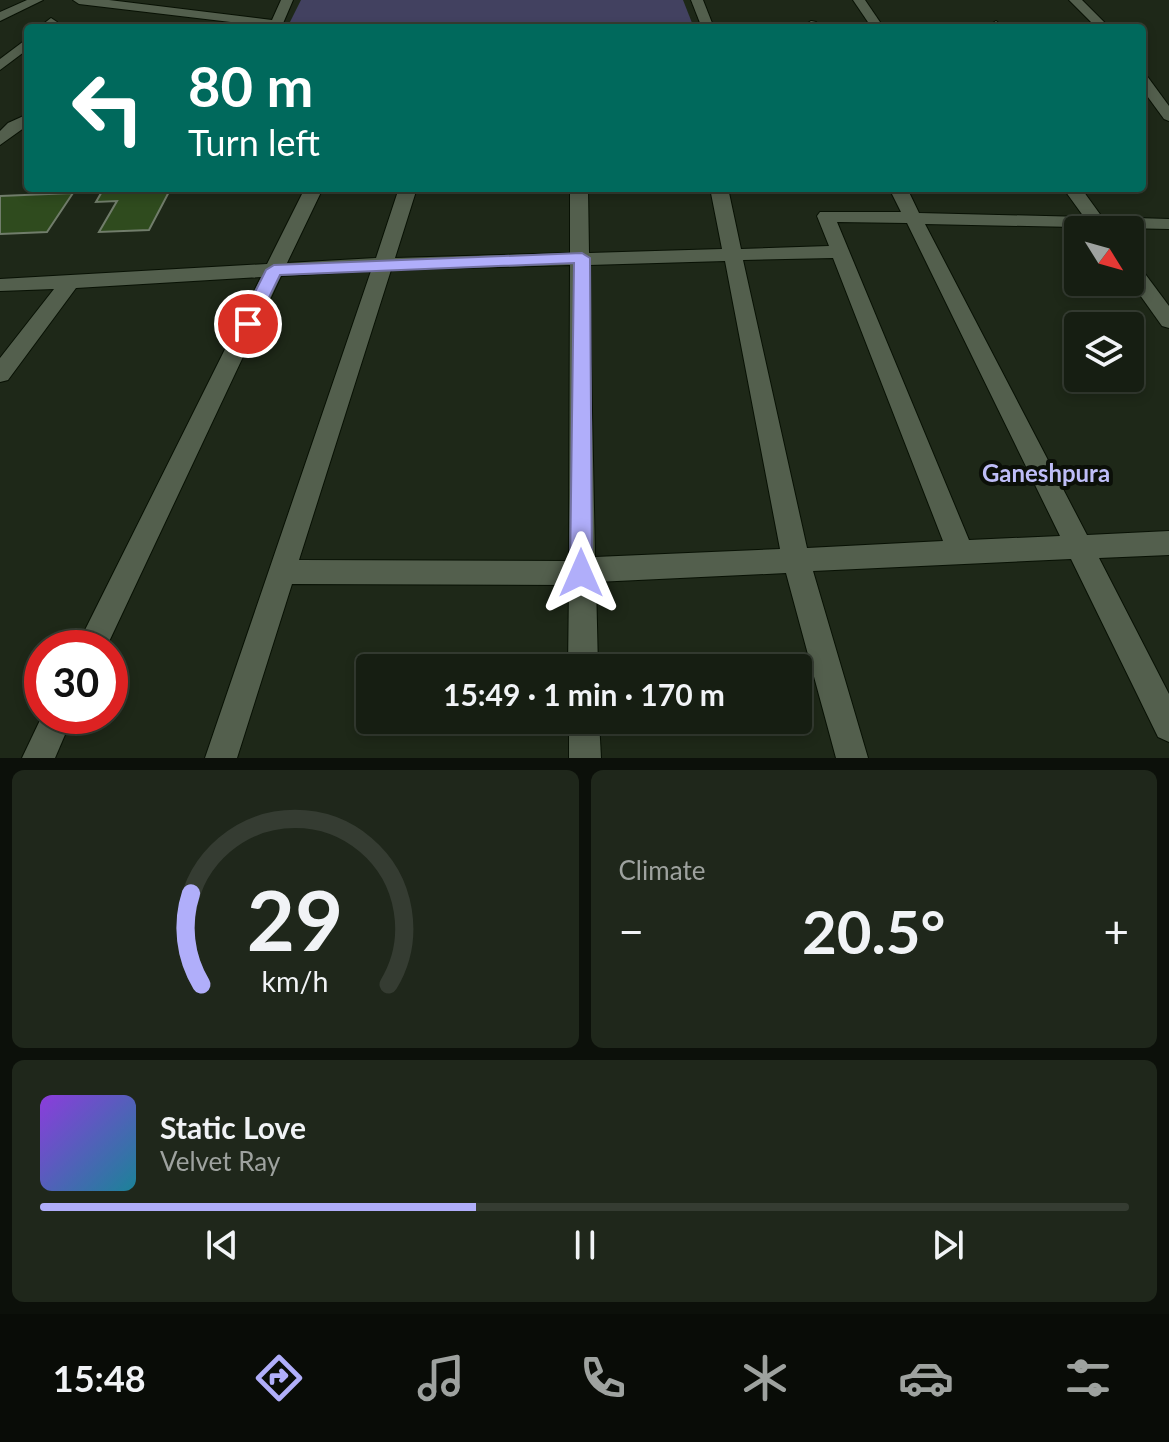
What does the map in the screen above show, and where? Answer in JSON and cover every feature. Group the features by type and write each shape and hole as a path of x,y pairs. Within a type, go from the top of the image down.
{"street":[{"path":"0,17 37,0"},
{"path":"79,0 261,24"},
{"path":"277,24 287,0"},
{"path":"697,0 706,24"},
{"path":"859,0 875,24"},
{"path":"1075,0 1100,24"},
{"path":"0,66 24,45"},
{"path":"1146,84 1166,108"},
{"path":"1146,105 1166,108"},
{"path":"0,140 13,126 24,121"},
{"path":"100,630 312,192"},
{"path":"221,758 407,192"},
{"path":"579,192 583,654"},
{"path":"720,192 796,560 852,758"},
{"path":"900,192 1169,726"},
{"path":"1075,192 1093,216"},
{"path":"961,553 826,216 1064,225"},
{"path":"1144,225 1169,224"},
{"path":"0,285 383,264 838,252"},
{"path":"0,374 70,282"},
{"path":"1144,286 1169,321"},
{"path":"282,572 581,573 583,570 1169,543"},
{"path":"38,758 49,734"},
{"path":"584,734 585,758"}],"shaded area":[{"path":"301,0 683,0 692,24 289,24"}],"building":[{"path":"102,192 169,192 149,230 99,232 117,201 96,202"},
{"path":"73,193 47,232 0,234 0,196"}],"district":[{"name":"Ganeshpura","path":"1046,472"}],"route":[{"path":"248,324 274,270 582,258 581,573"}]}
